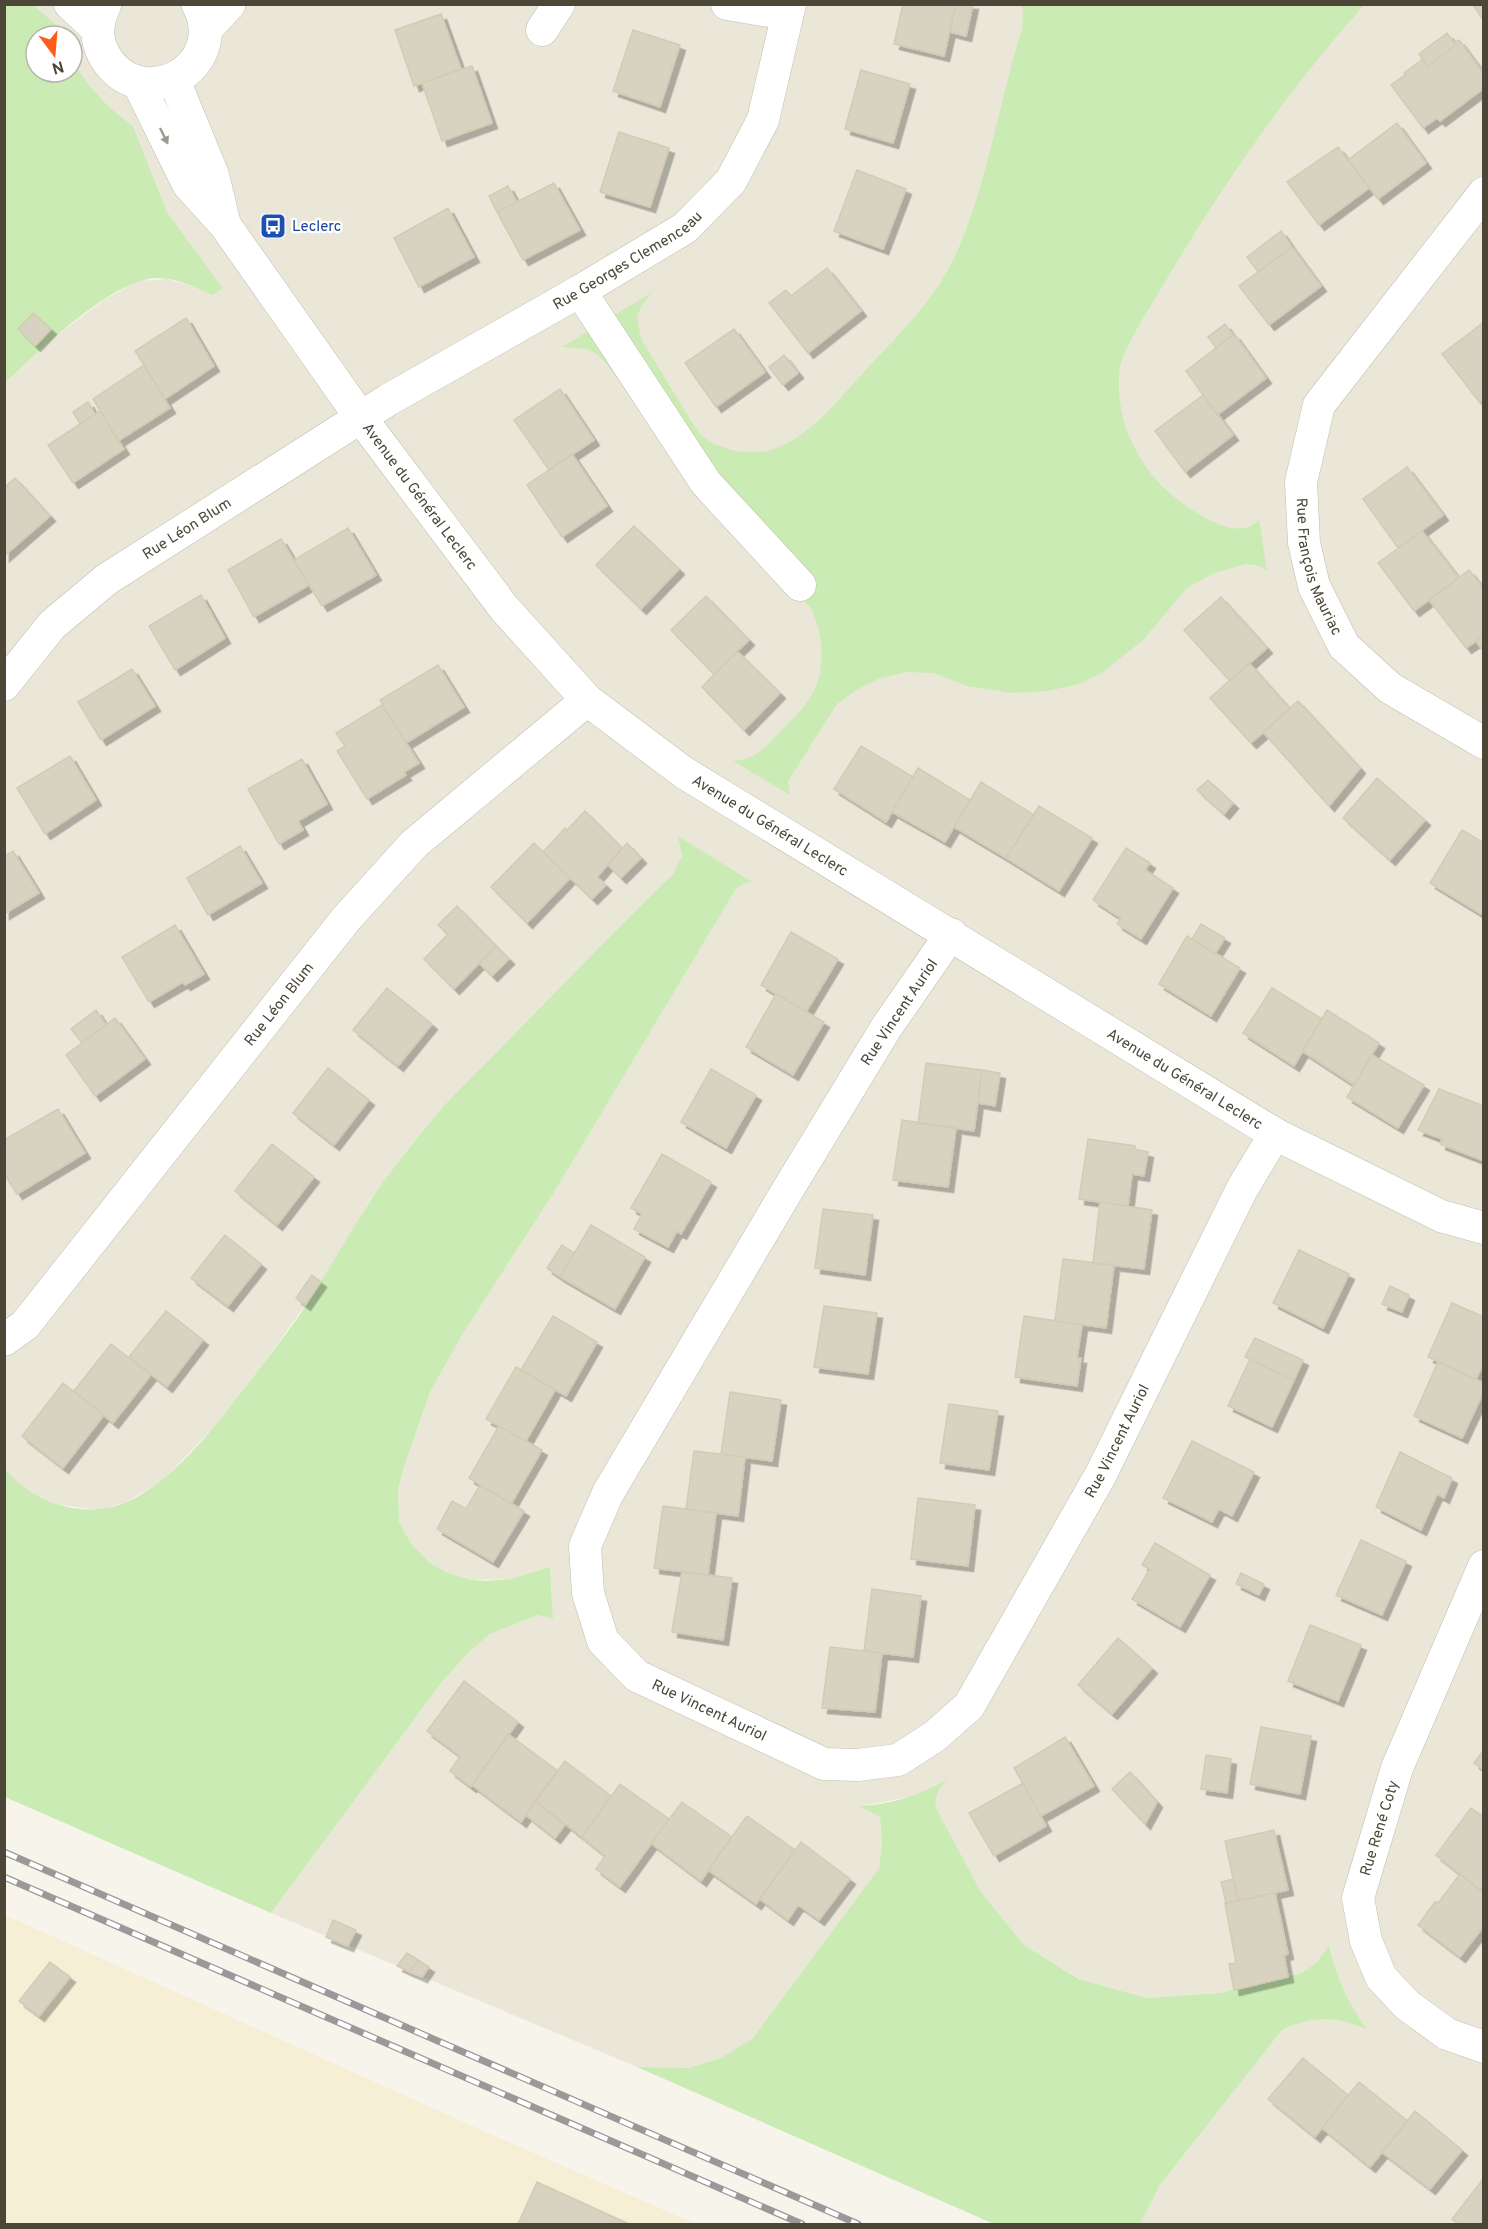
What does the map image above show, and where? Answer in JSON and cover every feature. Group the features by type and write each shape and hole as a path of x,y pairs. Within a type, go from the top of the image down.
{"street":[{"path":"70,4 101,17 100,47 108,63 121,75 138,83 156,84 174,80 198,59 204,45 202,17 229,4"},
{"name":"Rue Georges Clemenceau","path":"361,418 685,228 731,181 763,120 788,9 726,4"},
{"name":"Avenue du Général Leclerc","path":"174,80 213,175 225,225"},
{"name":"Avenue du Général Leclerc","path":"138,83 188,184 225,225 361,418 504,608 587,700 683,772 1275,1134 1441,1216 1484,1228"},
{"name":"Rue François Mauriac","path":"1478,211 1318,405 1300,482 1304,543 1314,586 1344,646 1390,688 1484,743"},
{"path":"580,291 706,483 800,585"},
{"name":"Rue Léon Blum","path":"4,685 52,625 107,579 361,418"},
{"name":"Rue Léon Blum","path":"4,1340 25,1325 353,910 414,844 587,700"},
{"name":"Rue Vincent Auriol","path":"951,934 886,1028 787,1191 608,1493 585,1546 588,1593 603,1641 637,1676 824,1764 858,1765 898,1760 935,1736 969,1706 1100,1476 1242,1189 1275,1134"},
{"name":"Rue René Coty","path":"1484,1566 1397,1768 1358,1898 1366,1941 1381,1977 1407,2005 1448,2034 1484,2047"}],"shaded area":[{"path":"33,5 1483,5 1483,2224 1140,2224 1160,2185 1282,2030 1306,2020 1329,2018 1345,2020 1366,2027 1352,2008 1336,1976 1329,1945 1317,1962 1302,1973 1220,1993 1147,1998 1080,1979 1024,1945 981,1892 936,1808 935,1799 945,1780 915,1796 860,1806 880,1817 882,1845 879,1868 753,2038 721,2058 688,2068 637,2067 271,1913 441,1683 470,1651 490,1634 538,1615 553,1619 550,1567 510,1579 472,1580 448,1573 418,1553 405,1536 399,1523 398,1489 403,1470 430,1392 462,1335 558,1186 736,889 750,882 681,845 680,862 673,874 429,1123 371,1199 320,1284 264,1363 215,1426 163,1480 126,1502 103,1509 90,1509 56,1504 36,1495 17,1483 4,1469 4,383 55,337 104,300 138,281 167,279 196,287 223,288 167,212 133,126 110,108 84,78 84,24 55,24"},
{"path":"5,1915 488,2133 696,2224 5,2224"}],"green space":[{"path":"5,5 33,5 55,24 24,24 24,84 84,84 84,78 110,108 133,126 167,212 223,288 212,295 170,279 155,278 137,282 96,305 76,320 5,383"},
{"path":"1021,5 1364,5 1309,70 1233,174 1147,312 1128,345 1120,366 1120,398 1124,422 1133,445 1153,476 1188,507 1220,525 1236,528 1249,527 1259,519 1267,571 1260,566 1246,564 1214,573 1187,588 1143,640 1103,672 1082,683 1048,691 1011,693 967,686 934,673 907,672 880,678 858,689 837,704 788,781 790,795 733,761 753,756 764,748 811,697 818,681 822,660 819,629 812,610 639,408 605,362 586,349 562,347 651,293 637,316 641,339 698,432 723,447 743,452 774,449 800,436 833,406 903,331 938,286 957,252 977,197 1022,29"},
{"path":"678,836 752,882 744,883 736,889 558,1186 462,1335 430,1392 398,1490 399,1523 412,1545 430,1563 448,1573 472,1580 486,1581 510,1579 550,1567 553,1619 538,1615 490,1634 470,1651 441,1683 271,1913 5,1797 5,1469 32,1493 49,1501 66,1507 102,1509 120,1505 137,1497 153,1487 182,1462 220,1420 293,1325 378,1190 436,1116 673,874 682,856"},
{"path":"947,1779 937,1796 936,1808 981,1892 1024,1945 1079,1979 1147,1998 1220,1993 1302,1973 1317,1962 1329,1945 1343,1989 1367,2029 1325,2019 1305,2022 1282,2030 1160,2185 1140,2224 994,2224 637,2067 688,2068 721,2058 753,2038 879,1868 882,1845 880,1817 859,1806 882,1804 905,1798"}],"building":[{"path":"903,4 956,4 944,56 894,44"},
{"path":"956,4 973,4 966,36 950,32"},
{"path":"1472,4 1484,4 1484,21"},
{"path":"441,14 461,69 414,86 395,30"},
{"path":"633,30 680,45 660,107 613,91"},
{"path":"1447,33 1456,45 1427,67 1419,54"},
{"path":"1459,40 1484,74 1484,88 1440,121 1437,118 1423,128 1391,85 1423,59 1427,67 1456,45 1454,43"},
{"path":"472,66 492,123 442,141 422,83"},
{"path":"861,70 910,84 893,143 845,129"},
{"path":"1397,123 1426,163 1378,199 1348,160"},
{"path":"619,132 669,148 650,207 600,192"},
{"path":"1338,147 1369,188 1319,225 1287,182"},
{"path":"857,170 906,189 883,249 834,231"},
{"path":"554,183 580,230 523,260 497,212"},
{"path":"508,186 517,202 497,212 489,196"},
{"path":"448,208 474,257 419,287 394,238"},
{"path":"1281,231 1292,247 1258,272 1247,257"},
{"path":"1292,247 1321,286 1269,325 1239,286"},
{"path":"827,268 861,311 808,353 769,303 786,290 791,296"},
{"path":"33,313 51,329 35,346 18,329"},
{"path":"186,318 214,366 165,399 135,351"},
{"path":"1484,322 1484,400 1480,403 1442,354"},
{"path":"1225,324 1233,335 1216,348 1208,337"},
{"path":"734,329 765,372 716,407 685,363"},
{"path":"1234,334 1266,378 1217,415 1186,371"},
{"path":"784,355 798,373 783,385 769,367"},
{"path":"144,365 170,408 118,441 93,399"},
{"path":"560,389 594,440 549,470 514,420"},
{"path":"1203,395 1233,435 1185,472 1155,431"},
{"path":"88,402 95,414 80,424 73,412"},
{"path":"100,411 124,449 73,483 48,445"},
{"path":"572,454 607,506 562,537 527,485"},
{"path":"1407,467 1443,515 1398,548 1363,499"},
{"path":"15,478 50,516 4,556 4,488"},
{"path":"634,526 679,569 641,609 596,565"},
{"path":"348,528 376,575 322,606 294,560"},
{"path":"1422,531 1459,578 1414,611 1378,563"},
{"path":"281,539 309,585 254,617 228,570"},
{"path":"1469,570 1484,589 1484,636 1466,648 1429,600"},
{"path":"201,595 225,638 175,670 149,626"},
{"path":"706,596 749,640 714,674 671,630"},
{"path":"1221,597 1267,648 1230,681 1184,630"},
{"path":"1484,636 1484,652 1476,641"},
{"path":"737,651 780,693 744,730 702,687"},
{"path":"1249,663 1290,709 1251,743 1210,698"},
{"path":"438,665 464,707 406,743 380,700"},
{"path":"132,669 155,706 101,740 78,702"},
{"path":"1298,701 1360,768 1329,806 1263,732"},
{"path":"382,705 419,763 404,772 406,775 367,799 337,751 345,746 336,733"},
{"path":"861,746 913,777 886,822 834,789"},
{"path":"70,756 96,800 45,834 17,788"},
{"path":"302,759 327,804 298,821 303,830 279,844 248,789"},
{"path":"918,768 970,800 945,842 892,812"},
{"path":"1377,778 1425,820 1390,860 1343,818"},
{"path":"1208,780 1233,803 1224,814 1197,790"},
{"path":"981,782 1034,815 1006,858 954,827"},
{"path":"1039,806 1092,838 1059,891 1006,858"},
{"path":"585,811 622,848 597,877 606,885 592,899 543,852 565,828 567,830"},
{"path":"1462,830 1484,843 1484,911 1481,914 1430,883"},
{"path":"534,843 570,878 527,923 491,887"},
{"path":"627,843 641,858 621,878 608,865"},
{"path":"240,846 262,883 208,915 187,878"},
{"path":"1126,848 1150,863 1145,870 1173,888 1141,939 1117,924 1121,918 1093,900"},
{"path":"13,851 39,893 4,914 4,857"},
{"path":"457,906 496,946 454,989 424,959 448,934 438,925"},
{"path":"1201,924 1225,938 1215,954 1192,939"},
{"path":"175,925 204,974 185,985 183,982 149,1002 122,957"},
{"path":"791,932 838,959 806,1012 761,985"},
{"path":"1187,936 1240,968 1211,1016 1159,984"},
{"path":"496,946 509,959 492,976 479,963"},
{"path":"387,988 432,1024 398,1066 353,1030"},
{"path":"1272,988 1322,1019 1294,1066 1243,1033"},
{"path":"776,994 824,1022 793,1075 746,1047"},
{"path":"96,1010 106,1025 82,1043 71,1029"},
{"path":"1327,1010 1379,1043 1354,1085 1302,1051"},
{"path":"115,1018 145,1059 95,1096 66,1055"},
{"path":"1372,1055 1424,1085 1398,1128 1347,1097"},
{"path":"926,1063 982,1070 974,1131 918,1123"},
{"path":"328,1068 369,1100 334,1145 293,1113"},
{"path":"711,1069 756,1095 726,1148 681,1122"},
{"path":"982,1070 1000,1073 995,1106 978,1103"},
{"path":"1439,1089 1484,1106 1484,1161 1440,1144 1442,1139 1418,1130"},
{"path":"58,1109 85,1153 17,1194 4,1174 4,1140"},
{"path":"902,1120 956,1128 948,1187 893,1180"},
{"path":"1088,1139 1135,1146 1135,1149 1148,1152 1144,1176 1132,1174 1128,1206 1079,1199"},
{"path":"272,1144 314,1177 277,1225 235,1191"},
{"path":"662,1154 711,1182 681,1234 677,1231 668,1247 634,1229 642,1214 631,1208"},
{"path":"1100,1202 1152,1210 1144,1269 1093,1263"},
{"path":"823,1209 873,1215 865,1275 815,1268"},
{"path":"591,1225 645,1257 615,1309 560,1277"},
{"path":"225,1235 261,1264 228,1306 191,1278"},
{"path":"562,1245 574,1253 560,1277 547,1268"},
{"path":"1299,1250 1349,1274 1323,1328 1273,1303"},
{"path":"1063,1259 1114,1265 1106,1328 1055,1321"},
{"path":"312,1275 321,1282 305,1305 296,1298"},
{"path":"1390,1286 1409,1295 1402,1312 1382,1304"},
{"path":"1452,1303 1484,1317 1484,1363 1476,1379 1428,1357"},
{"path":"824,1306 877,1313 868,1374 814,1367"},
{"path":"166,1311 203,1340 167,1387 129,1357"},
{"path":"553,1316 597,1342 566,1396 521,1370"},
{"path":"1024,1316 1082,1325 1077,1358 1081,1358 1077,1386 1015,1377"},
{"path":"1255,1338 1303,1360 1294,1380 1245,1357"},
{"path":"111,1344 151,1375 113,1423 74,1391"},
{"path":"1250,1359 1294,1380 1272,1427 1228,1406"},
{"path":"1438,1362 1484,1383 1484,1391 1462,1438 1414,1416"},
{"path":"516,1367 555,1390 526,1441 486,1419"},
{"path":"63,1383 104,1415 63,1468 22,1436"},
{"path":"730,1392 781,1400 772,1461 721,1454"},
{"path":"949,1404 998,1411 989,1470 940,1463"},
{"path":"499,1426 542,1450 511,1504 469,1478"},
{"path":"1192,1441 1254,1472 1232,1516 1219,1509 1212,1522 1163,1498"},
{"path":"694,1451 745,1457 738,1516 686,1509"},
{"path":"1400,1452 1452,1478 1444,1498 1437,1494 1421,1530 1376,1507"},
{"path":"480,1485 524,1511 493,1562 437,1529 452,1501 466,1509"},
{"path":"918,1498 975,1505 968,1566 911,1559"},
{"path":"663,1506 716,1513 708,1575 654,1568"},
{"path":"1361,1540 1406,1561 1382,1615 1336,1595"},
{"path":"1155,1543 1210,1575 1180,1627 1132,1599 1150,1569 1142,1565"},
{"path":"682,1572 732,1578 723,1640 672,1632"},
{"path":"1241,1573 1264,1584 1259,1595 1236,1584"},
{"path":"872,1589 921,1596 913,1657 864,1651"},
{"path":"1310,1625 1361,1645 1338,1701 1288,1681"},
{"path":"1118,1638 1152,1668 1112,1714 1078,1685"},
{"path":"830,1647 882,1653 875,1712 822,1708"},
{"path":"464,1681 518,1722 471,1787 450,1771 460,1756 427,1731"},
{"path":"1261,1727 1311,1736 1300,1794 1250,1784"},
{"path":"508,1734 558,1771 521,1822 472,1785"},
{"path":"1065,1737 1094,1786 1041,1816 1014,1768"},
{"path":"1484,1750 1484,1770 1474,1763"},
{"path":"1206,1755 1231,1759 1227,1793 1201,1789"},
{"path":"565,1761 611,1796 582,1837 535,1801"},
{"path":"1130,1772 1157,1802 1145,1824 1112,1789"},
{"path":"1023,1783 1046,1826 994,1856 969,1813"},
{"path":"620,1784 669,1819 620,1887 596,1869 605,1856 582,1837"},
{"path":"535,1801 565,1825 555,1838 526,1815"},
{"path":"682,1802 732,1837 701,1881 651,1843"},
{"path":"1471,1808 1484,1817 1484,1885 1480,1890 1436,1855"},
{"path":"747,1816 795,1850 756,1904 708,1870"},
{"path":"1274,1830 1288,1890 1238,1901 1225,1841"},
{"path":"801,1842 850,1879 819,1920 798,1905 788,1920 760,1899"},
{"path":"1460,1874 1484,1893 1484,1926 1460,1957 1418,1925"},
{"path":"1234,1879 1238,1901 1226,1903 1221,1882"},
{"path":"1275,1893 1288,1954 1284,1955 1288,1977 1234,1990 1229,1964 1236,1963 1225,1903"},
{"path":"333,1920 356,1930 348,1946 326,1937"},
{"path":"407,1953 418,1960 410,1972 397,1966"},
{"path":"418,1960 429,1967 422,1977 410,1972"},
{"path":"50,1962 70,1977 39,2016 19,2001"},
{"path":"1303,2058 1348,2095 1315,2137 1268,2099"},
{"path":"1359,2082 1408,2121 1370,2167 1322,2128"},
{"path":"1415,2111 1462,2150 1430,2189 1382,2152"},
{"path":"1484,2178 1484,2224 1459,2224 1452,2219"},
{"path":"537,2182 629,2224 518,2224"}],"railway":[{"path":"4,1852 858,2224"},
{"path":"4,1877 802,2224"}],"place":[{"name":"Leclerc","path":"273,226"}]}
